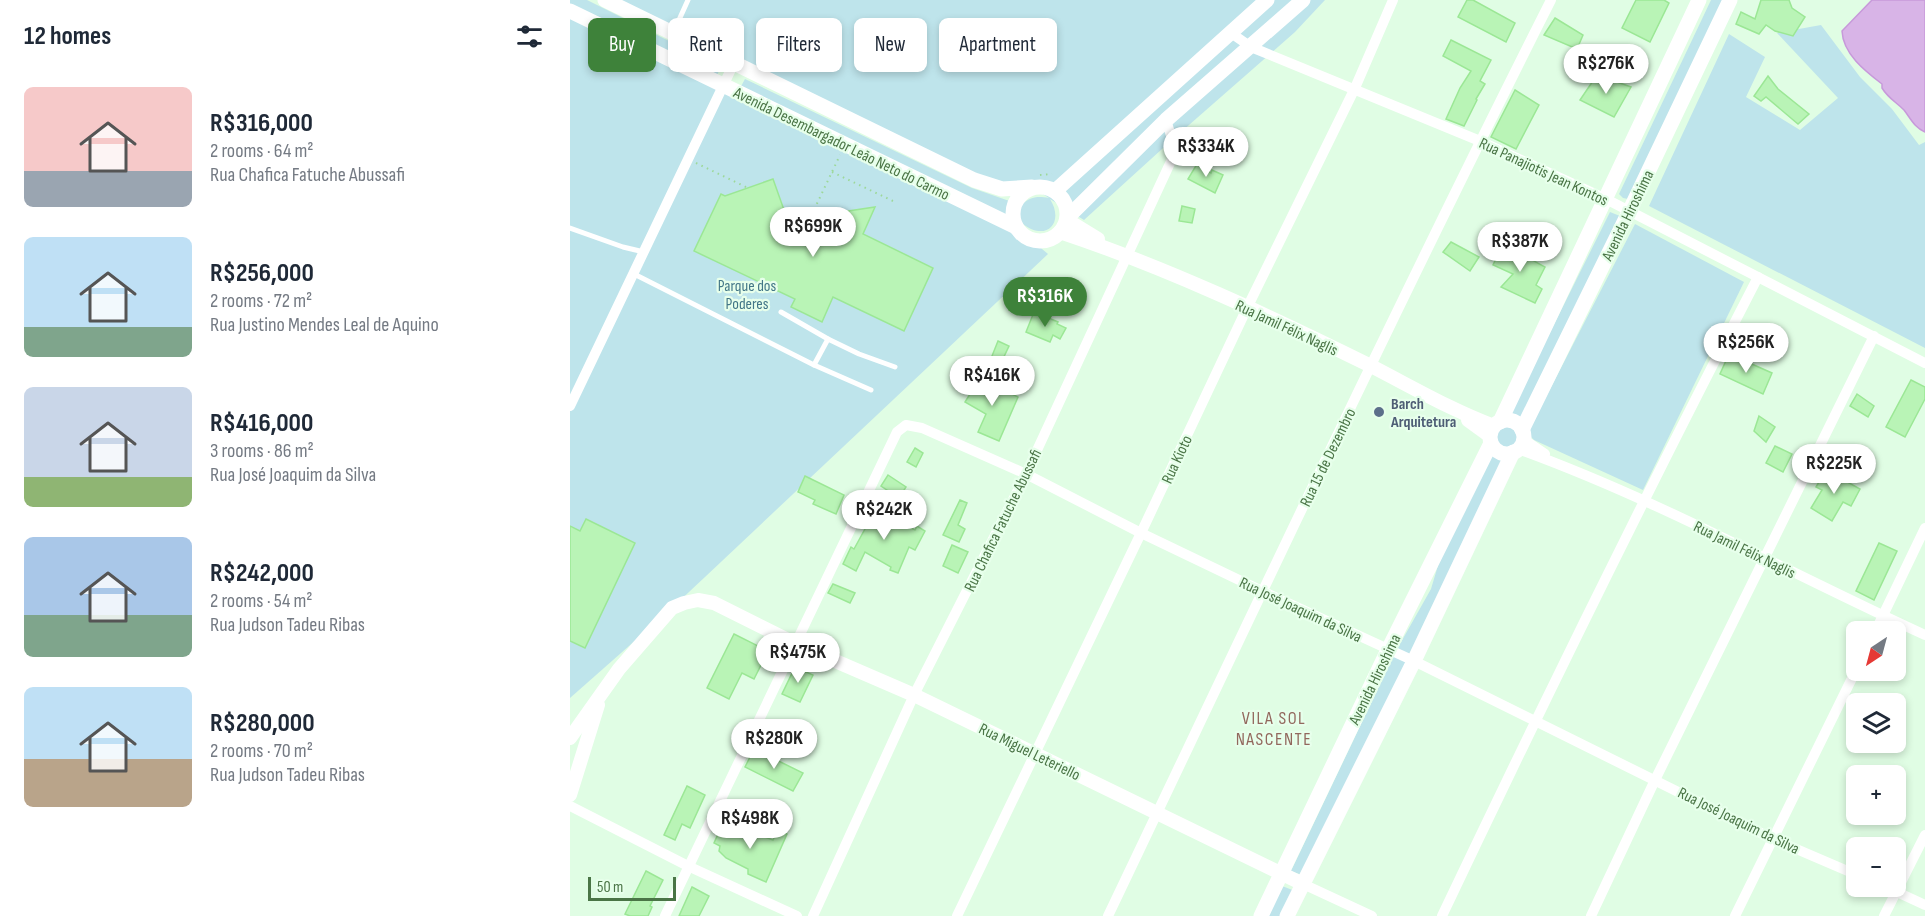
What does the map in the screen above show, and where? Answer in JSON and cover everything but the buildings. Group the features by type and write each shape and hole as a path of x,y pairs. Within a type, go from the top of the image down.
{"main road":[{"name":"Avenida Desembargador Leão Neto do Carmo","path":"605,0 668,30"},
{"path":"1055,191 1267,0"},
{"path":"1065,223 1067,208 1063,198 1044,186 1032,187 1024,192 1017,199 1013,208 1016,227 1023,235 1032,240 1042,241 1052,238 1166,120 1303,0"},
{"name":"Avenida Hiroshima","path":"1261,916 1699,0"},
{"name":"Avenida Hiroshima","path":"1287,916 1414,661 1730,0"},
{"name":"Avenida Desembargador Leão Neto do Carmo","path":"570,11 1016,227"},
{"name":"Avenida Desembargador Leão Neto do Carmo","path":"744,68 974,180 1002,189 1032,187"},
{"path":"1510,421 1519,426 1519,443 1508,454 1498,451 1494,432 1510,421"}],"street":[{"name":"Rua Kioto","path":"957,916 1142,533 1247,308 1355,88 1393,0"},
{"name":"Rua 15 de Dezembro","path":"1108,916 1262,591 1480,141 1551,0"},
{"name":"Rua Panajiotis Jean Kontos","path":"1231,33 1251,46 1480,141 1604,198 1925,363"},
{"path":"570,406 730,72"},
{"name":"Rua Chafica Fatuche Abussafi","path":"813,916 914,695 1026,474 1121,253 1172,159 1174,145 1166,120"},
{"name":"Rua Jamil Félix Naglis","path":"1065,223 1121,253 1371,366 1494,432"},
{"path":"1442,916 1644,500 1758,277"},
{"path":"1591,916 1655,780 1874,336"},
{"name":"Rua José Joaquim da Silva","path":"796,644 897,432 906,425 922,428 1026,474 1262,591 1414,661 1773,839 1846,870"},
{"name":"Rua Jamil Félix Naglis","path":"1519,443 1644,500 1925,635"},
{"path":"1880,621 1925,528"},
{"name":"Rua Miguel Leteriello","path":"601,695 619,669 672,609 698,600 714,603 796,644 914,695 1372,916"},
{"path":"665,916 796,644"},
{"path":"1734,916 1851,681"},
{"path":"570,738 601,695"},
{"path":"570,795 601,695"},
{"path":"570,806 690,867 797,916"},
{"path":"1906,872 1925,835"},
{"path":"1906,896 1925,905"},
{"path":"1884,916 1894,897"}],"lane":[{"path":"680,18 688,0"},
{"path":"570,228 644,252"},
{"path":"634,274 814,365 871,390"},
{"path":"781,312 859,354 896,367"},
{"path":"814,365 828,339"}],"path":[{"path":"804,231 845,145"},
{"path":"688,160 748,188"},
{"path":"832,172 893,201"}],"green space":[{"path":"570,0 587,0 623,18 596,18 570,5"},
{"path":"605,0 1325,0 1295,32 1084,220 1050,199 1054,208 1054,222 1046,230 1039,231 739,90 745,79 972,188 1021,205 1034,198 1049,198 1032,187 1002,189 756,72 842,72 842,18 756,18 756,72 744,66 744,18 668,18 668,30 656,24 656,18 643,18"},
{"path":"1711,0 1724,0 1628,199 1623,198 1619,194"},
{"name":"Parque dos Poderes","path":"570,11 588,20 588,72 656,72 656,53 668,58 668,72 696,72 1016,227 1048,254 672,608 570,698"},
{"path":"1821,25 1860,77 1892,109 1919,145 1925,142 1925,348 1649,206 1729,34 1765,57 1746,97 1800,130 1838,98 1777,33"},
{"path":"656,34 668,40 668,53 656,47"},
{"path":"706,72 718,72 716,77"},
{"path":"1610,212 1620,216 1523,420 1510,413"},
{"path":"1635,224 1744,282 1643,490 1534,440 1529,435 1529,430"},
{"path":"1507,426 1516,429 1519,438 1516,447 1507,450 1498,447 1495,438 1498,429"},
{"path":"1492,449 1508,456 1302,875 1291,871 1396,651 1431,589 1439,562"},
{"path":"1282,886 1295,891 1284,916 1268,916"}],"shaded area":[{"path":"1872,0 1925,0 1925,132 1915,125 1904,110 1887,95 1882,84 1862,68 1846,47 1842,31"}],"place":[{"name":"Barch Arquitetura","path":"1379,412"}],"district":[{"name":"VILA SOL NASCENTE","path":"1274,728"}]}
